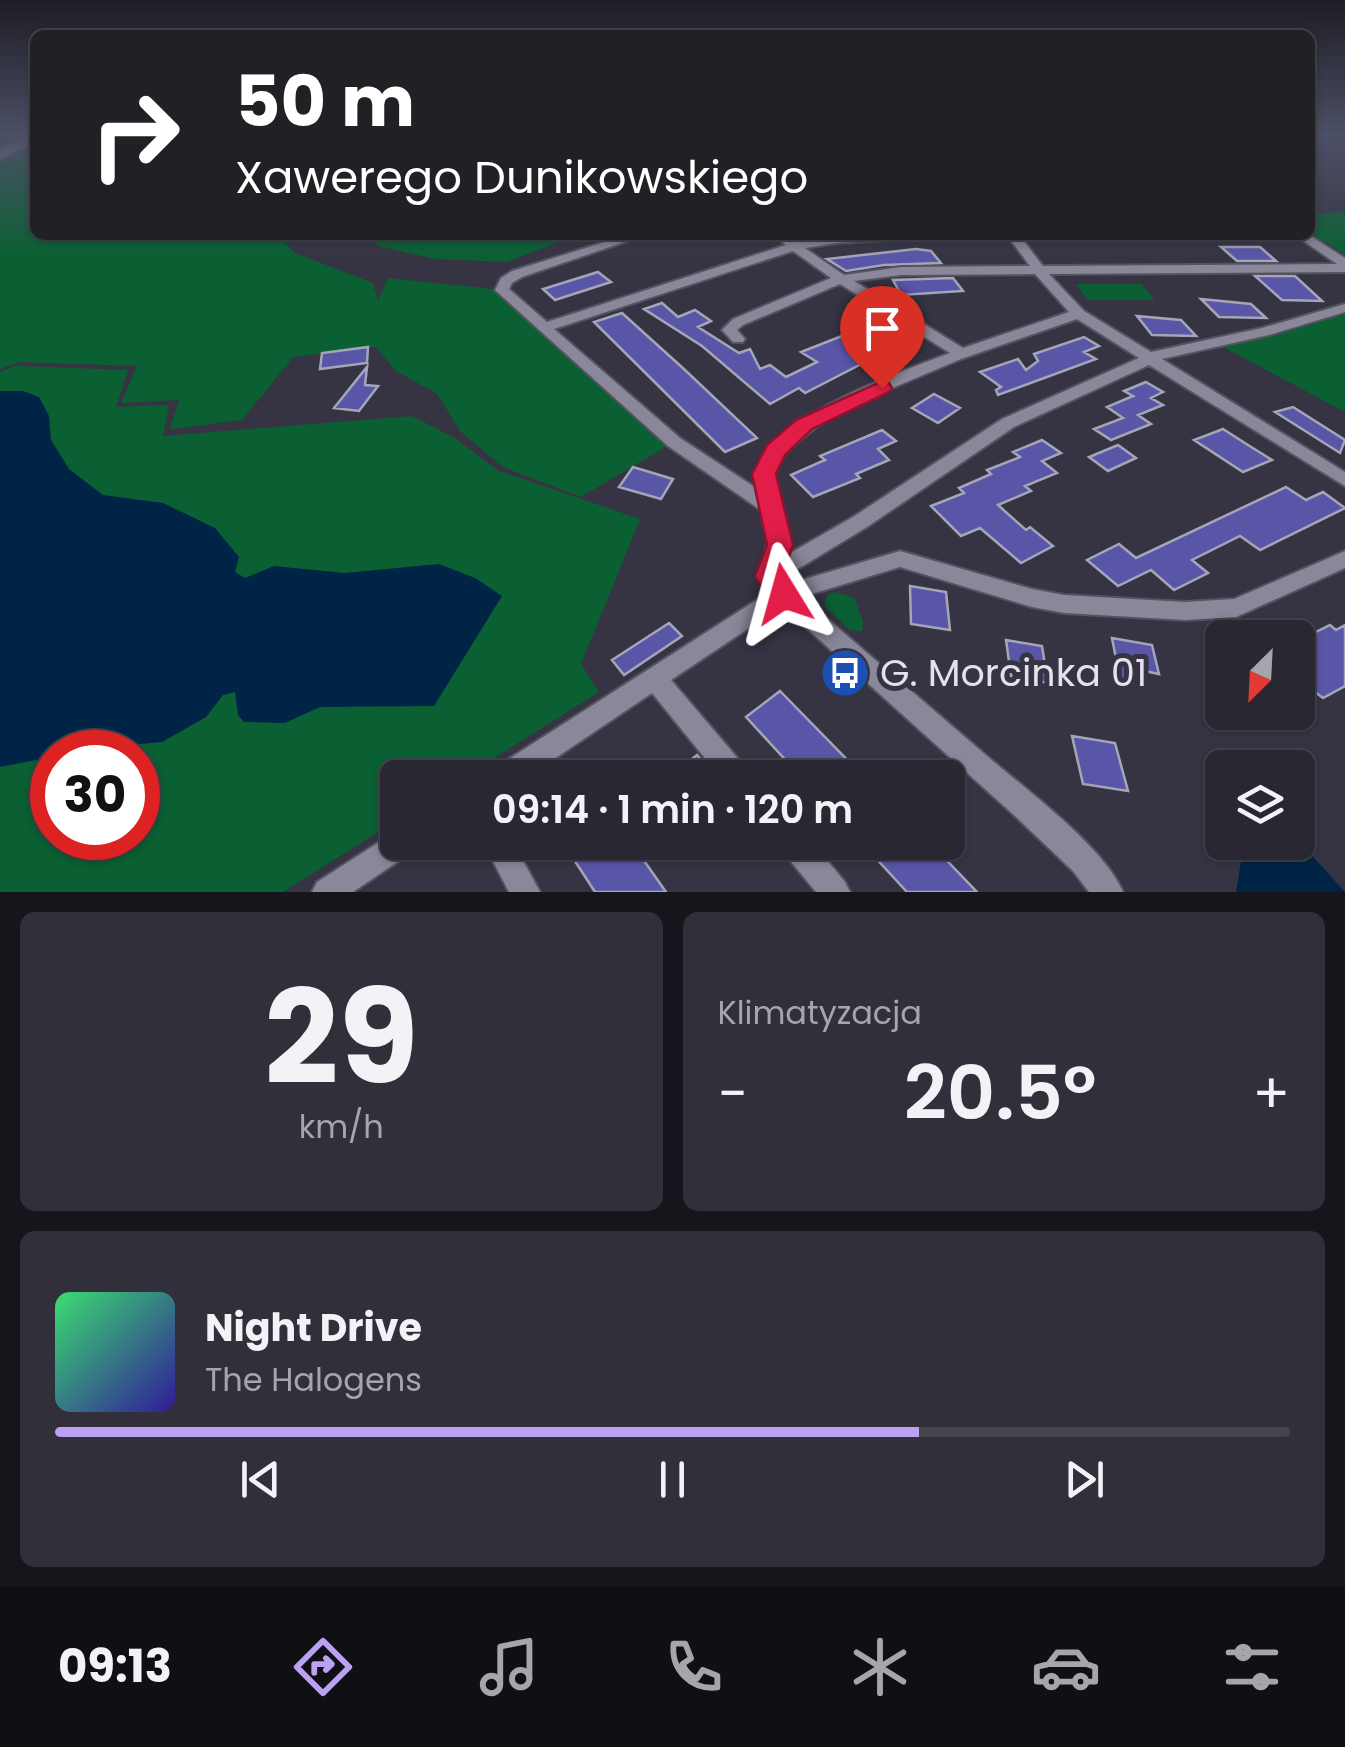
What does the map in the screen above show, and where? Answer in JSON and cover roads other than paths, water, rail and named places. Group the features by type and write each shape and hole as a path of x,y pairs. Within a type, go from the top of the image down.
{"street":[{"path":"623,240 506,280 502,290 674,442 775,510"},
{"path":"787,240 841,279 961,352"},
{"path":"545,326 796,246 827,240"},
{"path":"1017,240 1079,314 1345,480"},
{"path":"1308,240 1345,266"},
{"path":"738,339 729,330 738,322 841,279 900,271 1345,266"},
{"path":"529,760 654,678 860,522 1008,423 1177,348 1264,332 1345,308"},
{"path":"776,585 780,545 764,474 776,450 804,424 961,352 1079,314"},
{"path":"776,585 900,559 1018,595 1064,604 1185,611 1236,608 1345,559"},
{"path":"776,585 1039,820 1083,861 1108,892"},
{"path":"654,678 723,760"},
{"path":"327,892 380,857"},
{"path":"507,860 525,892"},
{"path":"808,860 835,892"}],"water":[{"path":"0,391 23,391 39,397 49,416 51,440 69,469 103,495 163,503 215,528 239,557 235,572 245,578 274,566 345,573 439,564 475,578 502,596 434,706 320,707 285,723 244,722 238,715 235,692 223,695 206,717 162,742 160,730 30,730 30,761 0,767"},
{"path":"1315,859 1345,892 1236,892 1241,860"}],"place":[{"name":"G. Morcinka 01","path":"845,673"}]}
